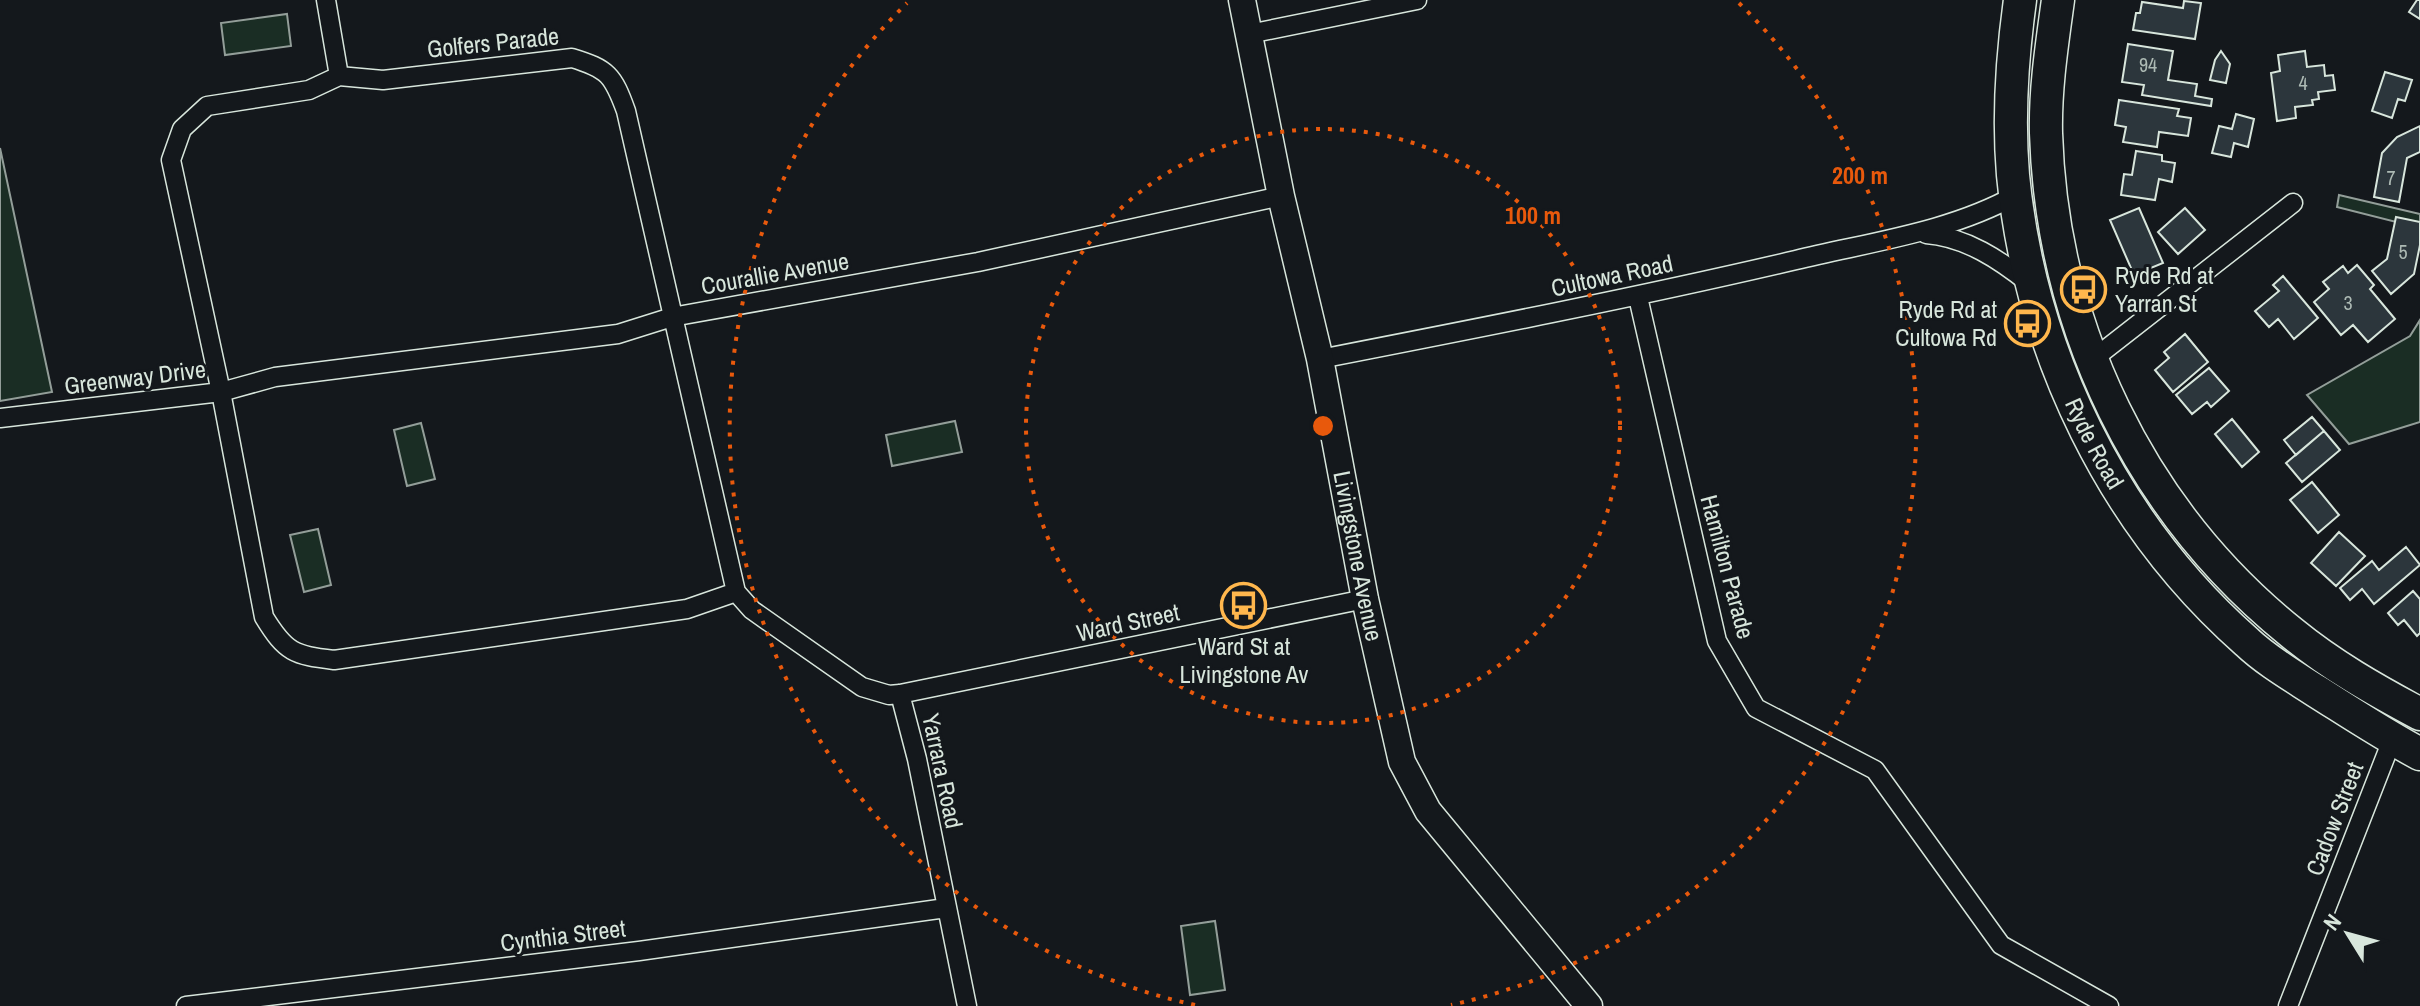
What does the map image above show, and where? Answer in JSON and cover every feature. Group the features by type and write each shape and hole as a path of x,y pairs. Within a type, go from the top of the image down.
{"highway":[{"name":"Ryde Road","path":"2020,0 2010,106 2016,195 2033,286 2077,412 2102,464 2143,527 2174,567 2249,644 2406,747"},
{"name":"Ryde Road","path":"2058,0 2047,96 2048,172 2064,276 2111,406 2170,504 2238,585 2317,653 2420,714"}],"street":[{"path":"326,0 339,76"},
{"name":"Livingstone Avenue","path":"1242,0 1281,196 1320,359 1390,720 1402,762 1413,788 1428,811 1589,1006"},
{"path":"1249,34 1417,0"},
{"name":"Golfers Parade","path":"572,58 600,67 617,87 626,111 736,592 687,609 334,660 302,656 279,642 264,617 221,392 171,160 182,129 207,106 309,90 339,76 383,80 572,58"},
{"name":"Cultowa Road","path":"1320,359 1638,297 1911,233 1961,221 2016,195"},
{"name":"Courallie Avenue","path":"275,377 618,334 672,317 978,262 1281,196"},
{"path":"2092,360 2293,203"},
{"name":"Cultowa Road","path":"1911,233 1942,235 1997,257 2033,286"},
{"name":"Hamilton Parade","path":"1638,297 1717,641 1756,708 1875,770 2001,945 2109,1006"},
{"name":"Greenway Drive","path":"0,418 221,392 275,377"},
{"name":"Yarrara Road","path":"736,592 752,610 862,687 889,695 900,694 917,759 967,1006"},
{"name":"Ward Street","path":"900,694 1365,599"},
{"name":"Cadow Street","path":"2288,1006 2406,747"},
{"name":"Cynthia Street","path":"186,1006 639,951 946,908"}],"green space":[{"path":"287,14 291,46 225,55 221,23"},
{"path":"0,148 52,392 0,401"},
{"path":"2339,195 2420,214 2420,228 2337,207"},
{"path":"2420,320 2420,422 2349,444 2307,395 2410,336"},
{"path":"955,421 962,452 892,466 886,435"},
{"path":"421,423 435,479 407,486 394,430"},
{"path":"318,529 331,585 304,592 290,535"},
{"path":"1215,921 1225,990 1190,995 1181,926"}],"building":[{"path":"2420,0 2420,19 2409,12"},
{"path":"2184,1 2201,3 2195,39 2133,30 2142,2 2183,8"},
{"path":"2128,44 2173,51 2168,80 2197,84 2195,96 2212,99 2211,106 2142,95 2144,85 2122,82"},
{"path":"2221,51 2230,64 2226,83 2210,80 2215,60"},
{"path":"2305,51 2307,67 2324,65 2325,76 2333,75 2335,90 2318,92 2319,99 2312,100 2313,105 2295,107 2296,118 2277,121 2271,73 2280,71 2278,55"},
{"path":"2385,72 2412,80 2405,101 2398,99 2392,118 2372,111"},
{"path":"2119,100 2179,109 2177,116 2191,118 2188,136 2159,132 2157,147 2123,142 2126,127 2115,125"},
{"path":"2236,114 2254,119 2248,147 2234,143 2231,157 2212,153 2219,126 2232,129"},
{"path":"2420,126 2420,152 2407,158 2399,202 2374,197 2382,153 2397,137"},
{"path":"2136,151 2162,155 2162,161 2175,163 2172,182 2159,179 2155,200 2121,195 2124,174 2132,175"},
{"path":"2139,208 2163,263 2134,275 2110,220"},
{"path":"2185,208 2205,230 2178,254 2158,232"},
{"path":"2396,217 2420,222 2420,245 2414,274 2391,294 2372,271 2387,259"},
{"path":"2357,265 2374,285 2370,289 2395,319 2368,342 2353,325 2341,335 2314,302 2329,289 2323,282 2343,266 2348,273"},
{"path":"2283,276 2318,318 2294,339 2278,319 2269,327 2255,311 2279,291 2273,285"},
{"path":"2185,334 2208,362 2173,392 2155,370 2169,358 2164,352"},
{"path":"2209,368 2229,391 2211,407 2207,402 2192,414 2176,395"},
{"path":"2312,417 2324,431 2296,455 2284,440"},
{"path":"2232,419 2259,452 2242,467 2215,434"},
{"path":"2324,431 2340,450 2302,482 2286,463"},
{"path":"2312,482 2339,515 2318,533 2290,500"},
{"path":"2339,532 2365,556 2336,586 2311,563"},
{"path":"2406,547 2420,565 2374,604 2362,589 2350,600 2340,588 2372,561 2379,570"},
{"path":"2413,591 2420,599 2420,633 2417,636 2404,620 2398,625 2388,613"}],"place":[{"name":"Ryde Rd at Yarran St","path":"2084,290"},
{"name":"Ryde Rd at Cultowa Rd","path":"2028,324"},
{"name":"Ward St at Livingstone Av","path":"1244,605"}]}
